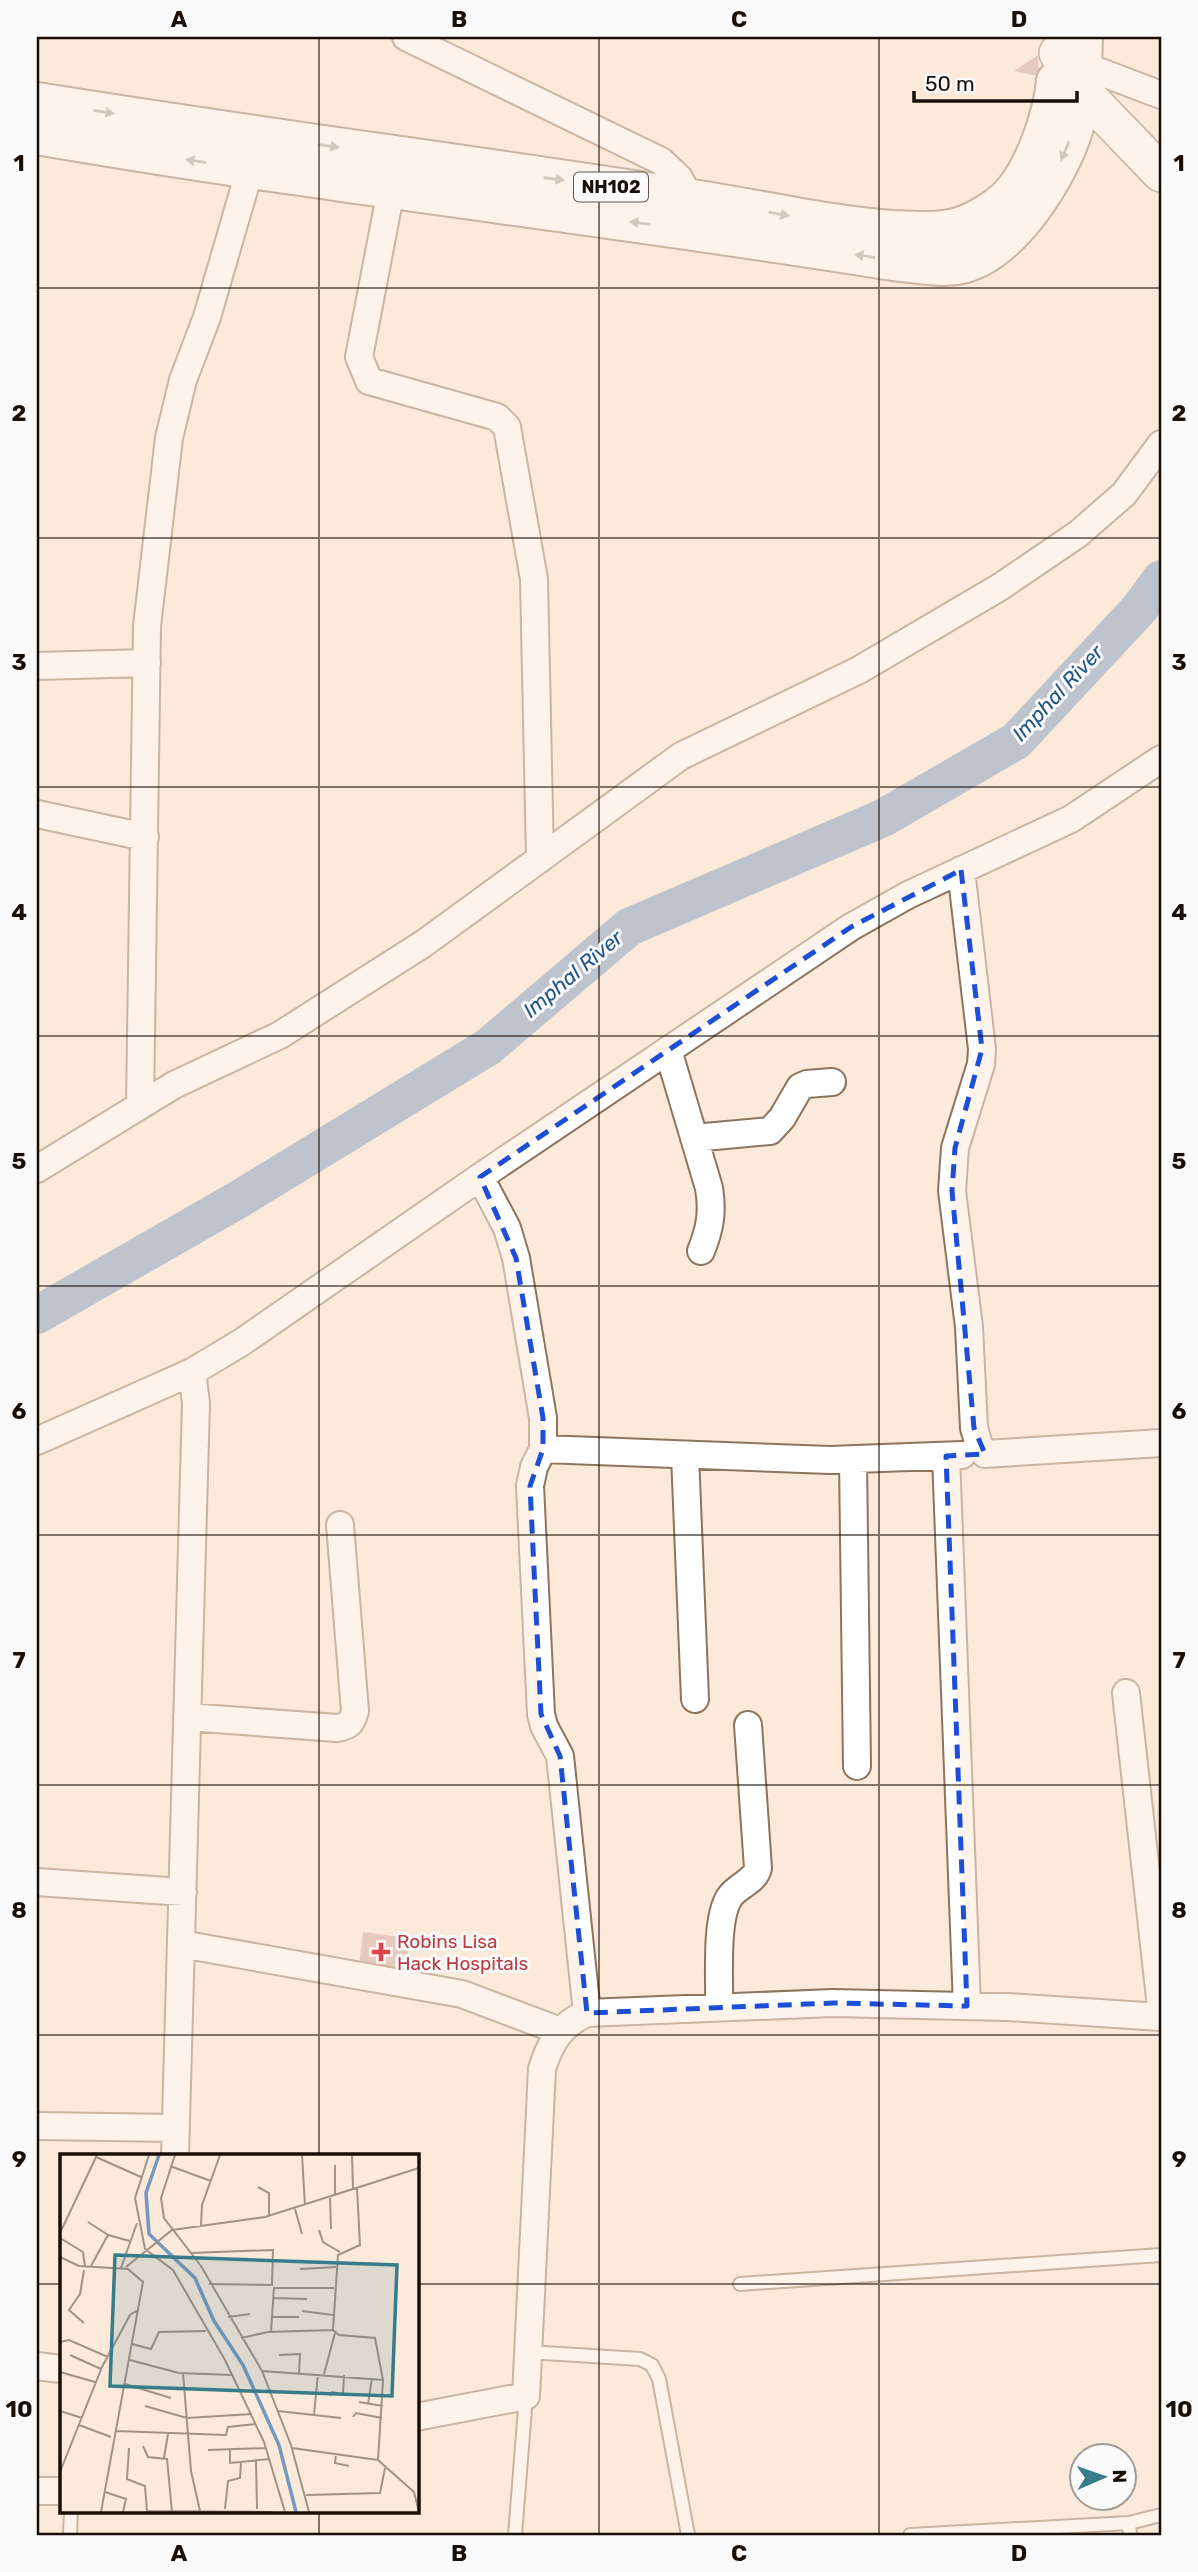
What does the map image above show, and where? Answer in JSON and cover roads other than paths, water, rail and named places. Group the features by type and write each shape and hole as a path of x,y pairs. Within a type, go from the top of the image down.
{"highway":[{"name":"NH102","path":"37,102 697,215 932,265 957,265 978,258 998,243 1017,225 1053,176 1068,144 1073,56"},
{"name":"NH102","path":"37,135 391,190 697,215"}],"street":[{"path":"406,37 661,161 678,178 697,215"},
{"path":"1073,56 1161,95"},
{"path":"1073,56 1161,173"},
{"path":"140,1106 147,626 169,438 183,380 206,317 250,169"},
{"path":"391,190 359,357 369,381 497,417 507,427 534,579 540,859"},
{"path":"37,1169 174,1085 280,1035 422,944 681,756 859,670 1000,587 1078,534 1124,494 1161,444"},
{"path":"37,666 147,663"},
{"path":"37,1441 192,1373 242,1342 480,1177 851,927 908,895 1071,819 1161,759"},
{"path":"37,814 145,837"},
{"path":"961,870 982,1049 981,1064 955,1148 952,1191 968,1327 974,1429 985,1454"},
{"path":"668,1050 709,1188 712,1209 710,1230 701,1251"},
{"path":"694,1138 770,1131 782,1118 800,1087 832,1082"},
{"path":"480,1177 507,1228 516,1258 543,1418 543,1449 534,1467 530,1486 541,1714 544,1726 560,1756 587,2013"},
{"path":"175,2154 196,1403 192,1373"},
{"path":"543,1449 853,1460 1161,1443"},
{"path":"685,1455 695,1699"},
{"path":"946,1456 967,2006"},
{"path":"853,1460 857,1766"},
{"path":"187,1717 337,1728 347,1726 353,1720 355,1711 340,1525"},
{"path":"1126,1693 1161,2007"},
{"path":"719,2007 723,1914 729,1898 757,1874 758,1868 748,1725"},
{"path":"37,1882 183,1892"},
{"path":"181,1944 463,1994 560,2031"},
{"path":"418,2417 526,2396 542,2069 549,2048 560,2031 572,2020 587,2013 833,2003 967,2006 1161,2017"},
{"path":"37,2126 176,2128"},
{"path":"37,2366 60,2369"},
{"path":"37,2491 60,2491"}],"lane":[{"path":"740,2284 1161,2255"},
{"path":"528,2352 640,2359 652,2365 659,2379 688,2535"},
{"path":"515,2535 526,2396"},
{"path":"70,2535 71,2512"},
{"path":"910,2535 1130,2529 1161,2515"}],"waterway":[{"name":"Imphal River","path":"37,1315 241,1198 488,1047 629,927 883,818 1016,741 1140,608 1161,579"}],"place":[{"name":"Robins Lisa Hack Hospitals","path":"381,1952"}]}
